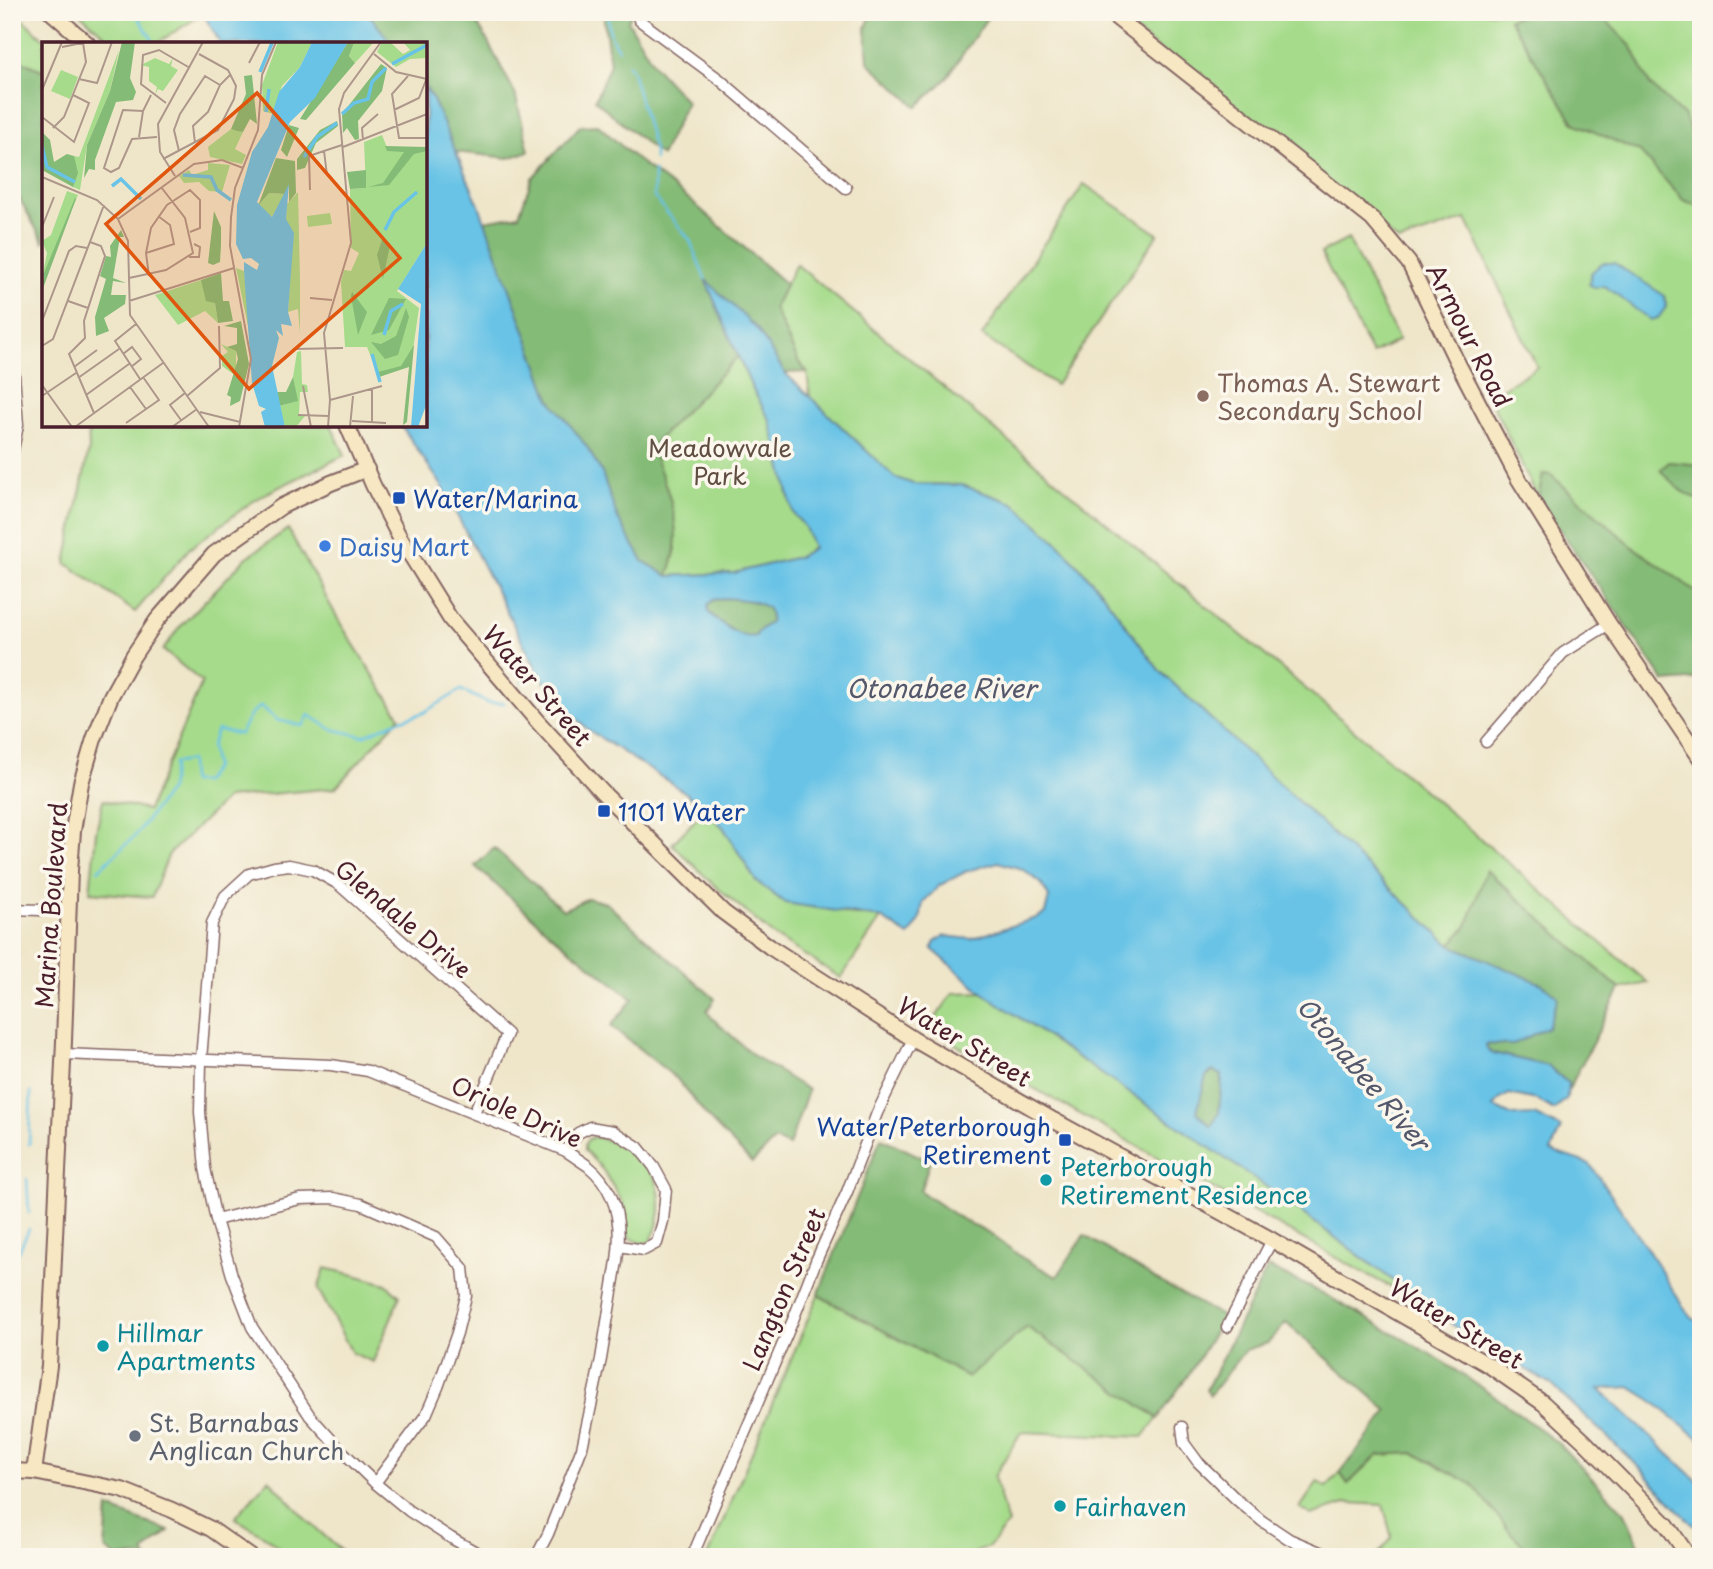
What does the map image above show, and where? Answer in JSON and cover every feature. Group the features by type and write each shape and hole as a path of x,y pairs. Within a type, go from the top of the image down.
{"main road":[{"path":"51,12 86,42"},
{"name":"Armour Road","path":"1109,12 1372,219 1409,263 1518,478 1609,624 1701,759"},
{"name":"Water Street","path":"348,427 400,538 451,620 602,792 723,912 769,947 913,1039 1272,1240 1490,1366 1543,1403 1584,1440 1667,1525 1689,1557"},
{"name":"Marina Boulevard","path":"34,1472 49,1366 73,831 81,783 94,739 111,696 133,656 157,620 214,554 282,506 331,482 367,469"},
{"path":"12,1471 34,1472 122,1490 211,1529 251,1557"}],"street":[{"path":"641,16 846,188"},
{"path":"12,350 19,425 12,455"},
{"path":"1486,742 1563,653 1609,624"},
{"name":"Glendale Drive","path":"201,1060 212,923 225,896 249,874 289,865 313,870 338,884 507,1034 474,1113"},
{"path":"12,909 68,911"},
{"name":"Langton Street","path":"692,1557 847,1192 877,1113 913,1039"},
{"name":"Oriole Drive","path":"63,1054 331,1065 368,1071 566,1151 590,1167 614,1200 619,1222 620,1246 601,1359 582,1448 548,1534 536,1557"},
{"path":"201,1060 204,1157 216,1220 232,1275 260,1340 310,1416 338,1448 409,1511 485,1557"},
{"path":"566,1151 578,1133 590,1127 613,1131 638,1147 654,1167 666,1189 663,1221 657,1243 644,1250 620,1246"},
{"path":"216,1220 300,1199 333,1198 362,1204 436,1237 463,1268 466,1296 457,1333 438,1387 426,1415 375,1483"},
{"path":"1227,1327 1272,1240"},
{"path":"1182,1427 1184,1443 1198,1462 1237,1500 1289,1539 1332,1557"}],"green space":[{"path":"14,12 48,42 42,42 42,70 23,62 12,49"},
{"path":"78,12 203,14 158,42 113,42"},
{"path":"367,12 470,12 515,93 529,151 509,158 455,152 427,90 427,42 390,42"},
{"path":"603,12 632,12 628,21 655,67 687,102 661,156 595,100 610,64"},
{"path":"872,12 991,12 946,79 917,107 868,62 866,28"},
{"path":"1112,12 1701,12 1701,595 1633,547 1543,474 1538,498 1489,397 1537,367 1466,219 1399,242"},
{"path":"1531,12 1598,12 1632,47 1650,85 1685,117 1698,151 1701,152 1701,207 1683,200 1640,152 1574,123 1509,19"},
{"path":"12,49 23,62 42,70 42,239 12,185"},
{"path":"598,125 636,159 690,200 786,284 774,308 798,361 807,372 785,373 757,329 706,281 738,356 651,447 669,497 675,523 675,549 668,576 643,561 617,519 602,473 587,447 550,399 484,221 519,215 532,178 580,126"},
{"path":"1084,184 1158,234 1056,385 982,336"},
{"path":"1348,239 1399,340 1372,354 1321,253"},
{"path":"796,264 1319,700 1648,983 1620,989 1487,871 1467,926 1450,945 1159,670 1099,589 1058,543 1013,503 962,485 913,484 894,477 810,397 807,372 798,361 774,308"},
{"name":"Meadowvale Park","path":"738,356 770,420 793,513 805,527 813,548 798,557 734,573 668,576 676,549 651,447"},
{"path":"88,427 332,427 345,455 249,504 189,549 135,612 66,563 89,449"},
{"path":"1669,462 1701,465 1701,501 1681,491 1660,470"},
{"path":"1543,474 1551,475 1633,547 1701,595 1701,679 1665,682 1538,498"},
{"path":"288,529 342,626 400,717 335,788 227,798 169,854 152,897 90,892 96,832 103,800 148,810 202,682 163,650 179,628 246,558"},
{"path":"727,598 752,601 768,607 770,623 756,636 750,637 730,629 708,612 707,605 713,600"},
{"path":"705,810 723,827 756,881 847,914 881,918 841,978 773,935 713,884 672,844"},
{"path":"494,848 563,910 588,898 606,903 715,999 707,1011 712,1018 754,1056 808,1090 789,1146 775,1140 752,1163 710,1120 677,1079 611,1026 633,999 558,940 475,866"},
{"path":"1486,870 1620,989 1569,1089 1568,1083 1548,1066 1493,1053 1487,1049 1486,1044 1542,984 1450,945 1467,926"},
{"path":"982,992 1267,1187 1410,1293 1404,1294 1364,1273 928,1029 953,993"},
{"path":"1213,1071 1222,1075 1219,1113 1211,1127 1196,1112 1206,1075"},
{"path":"594,1137 632,1152 650,1169 658,1189 660,1211 650,1242 642,1244 627,1235 623,1203 603,1170 585,1150 588,1139"},
{"path":"881,1138 930,1161 920,1191 958,1217 993,1236 1024,1259 1057,1277 1084,1235 1223,1317 1193,1368 1158,1418 1027,1327 968,1377 818,1295"},
{"path":"1268,1267 1322,1293 1437,1358 1506,1404 1560,1445 1625,1513 1641,1550 1633,1557 1536,1557 1511,1533 1472,1484 1414,1453 1378,1455 1348,1484 1340,1473 1388,1411 1286,1323 1268,1343 1245,1350 1210,1395 1206,1390"},
{"path":"325,1268 386,1284 400,1296 373,1362 352,1353 318,1289"},
{"path":"818,1295 968,1377 1027,1327 1158,1418 1143,1437 1021,1432 994,1477 1008,1524 989,1547 973,1553 973,1557 708,1557"},
{"path":"1414,1453 1472,1484 1511,1533 1536,1557 1376,1557 1392,1538 1383,1505 1348,1503 1311,1515 1300,1508 1318,1481 1326,1487 1340,1473 1348,1484 1378,1455"},
{"path":"269,1479 307,1520 348,1557 290,1557 266,1537 235,1518"},
{"path":"108,1508 169,1531 144,1552 147,1557 117,1557 105,1549"}],"water":[{"path":"202,12 367,12 390,42 220,42"},
{"name":"Otonabee River","path":"427,90 479,205 550,399 587,447 602,473 618,519 643,561 668,576 734,573 798,557 813,548 805,527 793,513 770,420 752,388 705,279 757,329 785,373 894,477 913,484 962,485 1013,503 1058,543 1099,589 1159,670 1450,945 1542,984 1558,997 1548,1027 1512,1045 1486,1044 1487,1049 1493,1053 1548,1066 1568,1083 1567,1098 1554,1110 1537,1100 1509,1094 1494,1107 1513,1116 1534,1115 1561,1128 1551,1151 1590,1164 1683,1306 1692,1318 1701,1323 1701,1440 1651,1400 1630,1387 1599,1389 1701,1484 1701,1530 1552,1385 1456,1327 1267,1187 982,992 932,949 935,942 944,936 971,939 1045,913 1049,897 1041,883 1022,869 998,862 967,871 940,885 923,902 920,920 909,936 881,918 785,903 756,881 723,827 686,793 587,729 555,697 537,670 442,486 402,427 427,427","holes":["727,598 752,601 767,607 771,615 770,622 756,636 750,637 730,629 708,612 708,605 713,600","1213,1071 1222,1075 1219,1113 1211,1127 1197,1112 1206,1076"]},
{"path":"1602,263 1614,263 1665,296 1666,307 1658,318 1650,320 1605,286 1595,288 1589,284 1591,273"}],"waterway":[{"path":"135,12 154,42"},
{"path":"609,12 610,32 618,49"},
{"path":"628,64 654,150 654,160"},
{"path":"654,171 654,197 690,240 705,279"},
{"path":"522,682 537,670"},
{"path":"98,870 135,836 170,789 174,763 190,761 191,782 204,782 215,767 211,747 217,730 240,734 251,714 261,706 277,720 303,726 309,715 331,729 363,736 423,713 461,690 488,703 504,703"},
{"path":"29,1144 31,1092"},
{"path":"27,1179 29,1213"},
{"path":"12,1255 17,1255 29,1229"}],"place":[{"name":"Thomas A. Stewart Secondary School","path":"1203,396"},
{"name":"Water/Marina","path":"399,498"},
{"name":"Daisy Mart","path":"325,546"},
{"name":"1101 Water","path":"604,811"},
{"name":"Water/Peterborough Retirement","path":"1065,1140"},
{"name":"Peterborough Retirement Residence","path":"1046,1180"},
{"name":"Hillmar Apartments","path":"103,1346"},
{"name":"St. Barnabas Anglican Church","path":"135,1436"},
{"name":"Fairhaven","path":"1060,1506"}]}
